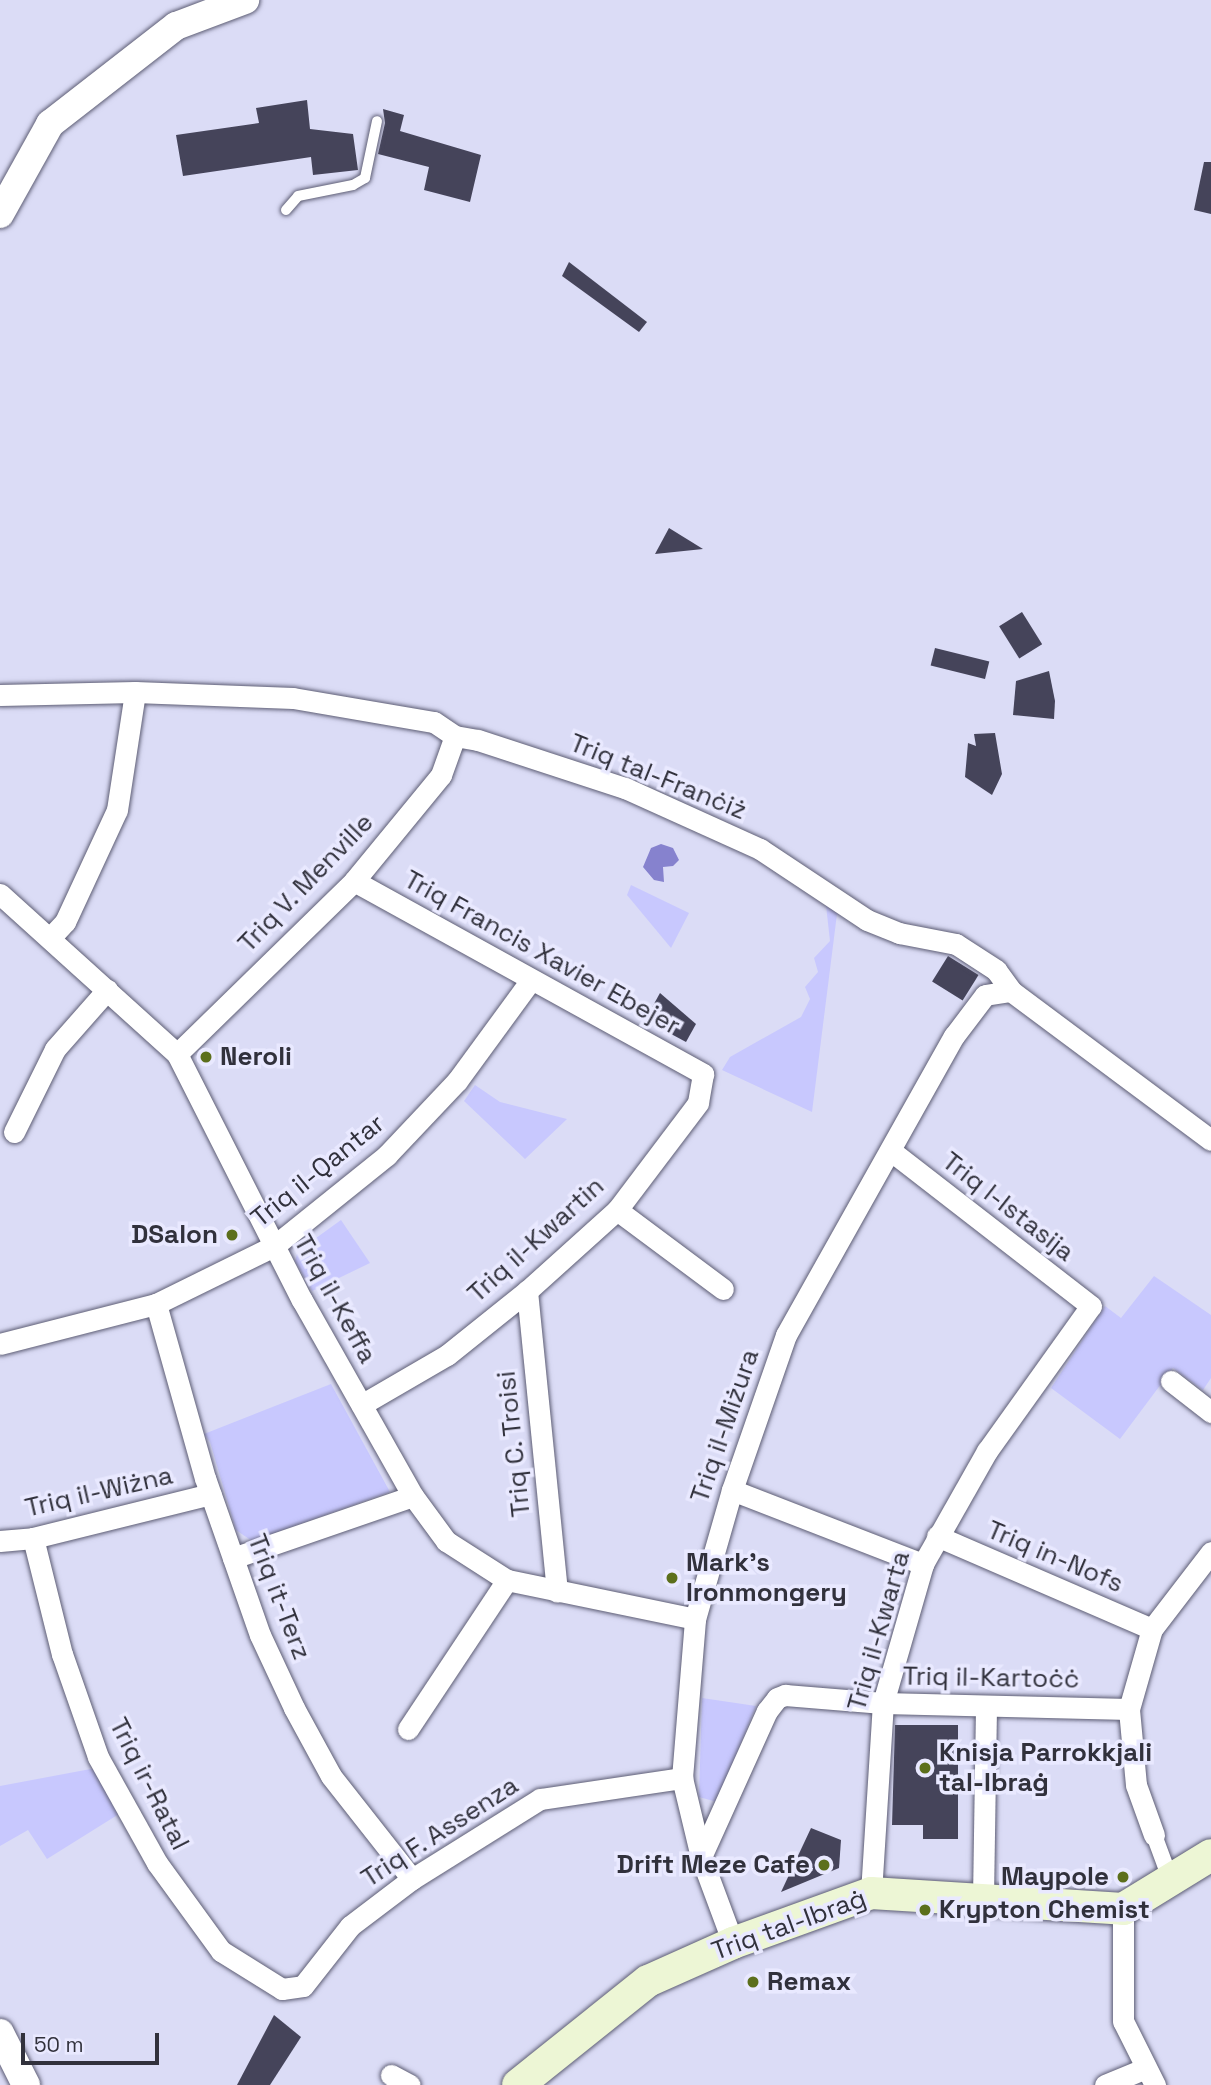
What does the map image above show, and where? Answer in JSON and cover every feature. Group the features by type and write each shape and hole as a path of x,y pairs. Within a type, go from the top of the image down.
{"main road":[{"path":"1123,1909 1211,1855"},
{"name":"Triq tal-Ibraġ","path":"519,2085 648,1981 733,1943 871,1893 983,1898 1123,1909"}],"street":[{"path":"0,214 50,124 176,26 245,0"},
{"path":"50,938 65,922 117,810 135,692"},
{"name":"Triq tal-Franċiż","path":"0,695 135,692 293,698 434,722 454,736 478,740 625,788 760,849 866,920 899,933 956,944 996,970 1011,991 1211,1140"},
{"name":"Triq V. Menville","path":"177,1054 354,881 441,775 454,736"},
{"name":"Triq Francis Xavier Ebejer","path":"354,881 703,1074"},
{"name":"Triq il-Keffa","path":"0,894 177,1054 274,1246 361,1405 413,1496 446,1541 507,1580 695,1619"},
{"name":"Triq il-Qantar","path":"0,1345 20,1342 156,1304 274,1246 387,1155 457,1081 531,980"},
{"path":"14,1132 55,1049 107,990"},
{"name":"Triq il-Miżura","path":"733,1943 701,1857 682,1778 695,1619 732,1489 786,1335 954,1035 985,995 1011,991"},
{"name":"Triq il-Kwartin","path":"361,1405 447,1354 527,1291 617,1209 698,1102 703,1074"},
{"name":"Triq l-Istasija","path":"891,1151 1091,1306"},
{"path":"617,1209 723,1289"},
{"name":"Triq C. Troisi","path":"527,1291 557,1592"},
{"name":"Triq it-Terz","path":"156,1304 211,1494 260,1635 294,1709 331,1776 412,1879"},
{"name":"Triq il-Kwarta","path":"871,1893 883,1703 923,1564 987,1451 1091,1306"},
{"path":"1171,1381 1210,1410"},
{"path":"732,1489 923,1564"},
{"name":"Triq il-Wiżna","path":"0,1541 33,1538 211,1494"},
{"path":"233,1558 413,1496"},
{"name":"Triq in-Nofs","path":"937,1536 1152,1629"},
{"name":"Triq ir-Ratal","path":"33,1538 62,1654 98,1757 157,1863 220,1951 282,1989 303,1986"},
{"path":"1171,1881 1136,1785 1129,1709 1152,1629 1211,1552"},
{"path":"408,1729 507,1580"},
{"name":"Triq il-Kartoċċ","path":"701,1857 767,1711 777,1698 785,1695 883,1703 1129,1709"},
{"path":"983,1898 986,1707"},
{"name":"Triq F. Assenza","path":"303,1986 350,1926 412,1879 540,1800 682,1778"},
{"path":"1105,2085 1150,2076 1123,2021 1123,1909"},
{"path":"0,2033 26,2085"}],"lane":[{"path":"286,210 298,196 353,185 365,178 377,121"}],"shaded area":[{"path":"661,844 673,848 679,860 673,866 663,867 664,882 654,880 643,867 651,848"},
{"path":"631,885 689,913 671,948 627,895"},
{"path":"826,905 864,925 837,914 812,1112 722,1070 730,1057 801,1017 810,999 805,987 818,972 814,958 830,941"},
{"path":"475,1085 500,1102 567,1119 525,1159 464,1101"},
{"path":"341,1220 370,1263 312,1291 295,1261 298,1251"},
{"path":"1154,1276 1211,1315 1211,1378 1203,1390 1173,1368 1120,1439 1051,1388 1105,1306 1121,1318"},
{"path":"331,1384 390,1492 252,1541 236,1530 210,1442 204,1434"},
{"path":"702,1698 756,1706 717,1802 699,1797"},
{"path":"96,1768 119,1814 47,1859 28,1830 0,1846 0,1786"}],"building":[{"path":"307,100 310,129 353,134 358,170 313,175 311,157 183,176 176,135 259,123 256,108"},
{"path":"383,109 404,115 400,131 481,155 470,202 424,190 429,167 378,154 385,123"},
{"path":"1204,162 1211,162 1211,214 1194,210"},
{"path":"569,262 647,322 639,332 562,276"},
{"path":"669,528 703,549 655,554"},
{"path":"1022,612 1042,644 1019,659 999,626"},
{"path":"935,648 989,662 985,679 931,665"},
{"path":"1049,671 1055,701 1054,719 1013,715 1016,681"},
{"path":"995,733 1002,774 992,795 965,777 968,743 976,746 974,734"},
{"path":"948,956 979,975 963,1001 932,981"},
{"path":"660,993 696,1024 686,1042 645,1020"},
{"name":"Knisja Parrokkjali tal-Ibraġ","path":"895,1725 958,1725 958,1839 923,1839 923,1825 892,1825"},
{"path":"811,1828 841,1840 839,1868 781,1892"},
{"path":"274,2015 301,2037 270,2085 237,2085"}],"place":[{"name":"Neroli","path":"206,1057"},
{"name":"DSalon","path":"232,1235"},
{"name":"Mark's Ironmongery","path":"672,1578"},
{"name":"Knisja Parrokkjali tal-Ibraġ","path":"925,1768"},
{"name":"Drift Meze Cafe","path":"824,1865"},
{"name":"Maypole","path":"1123,1877"},
{"name":"Krypton Chemist","path":"925,1910"},
{"name":"Remax","path":"753,1982"}]}
